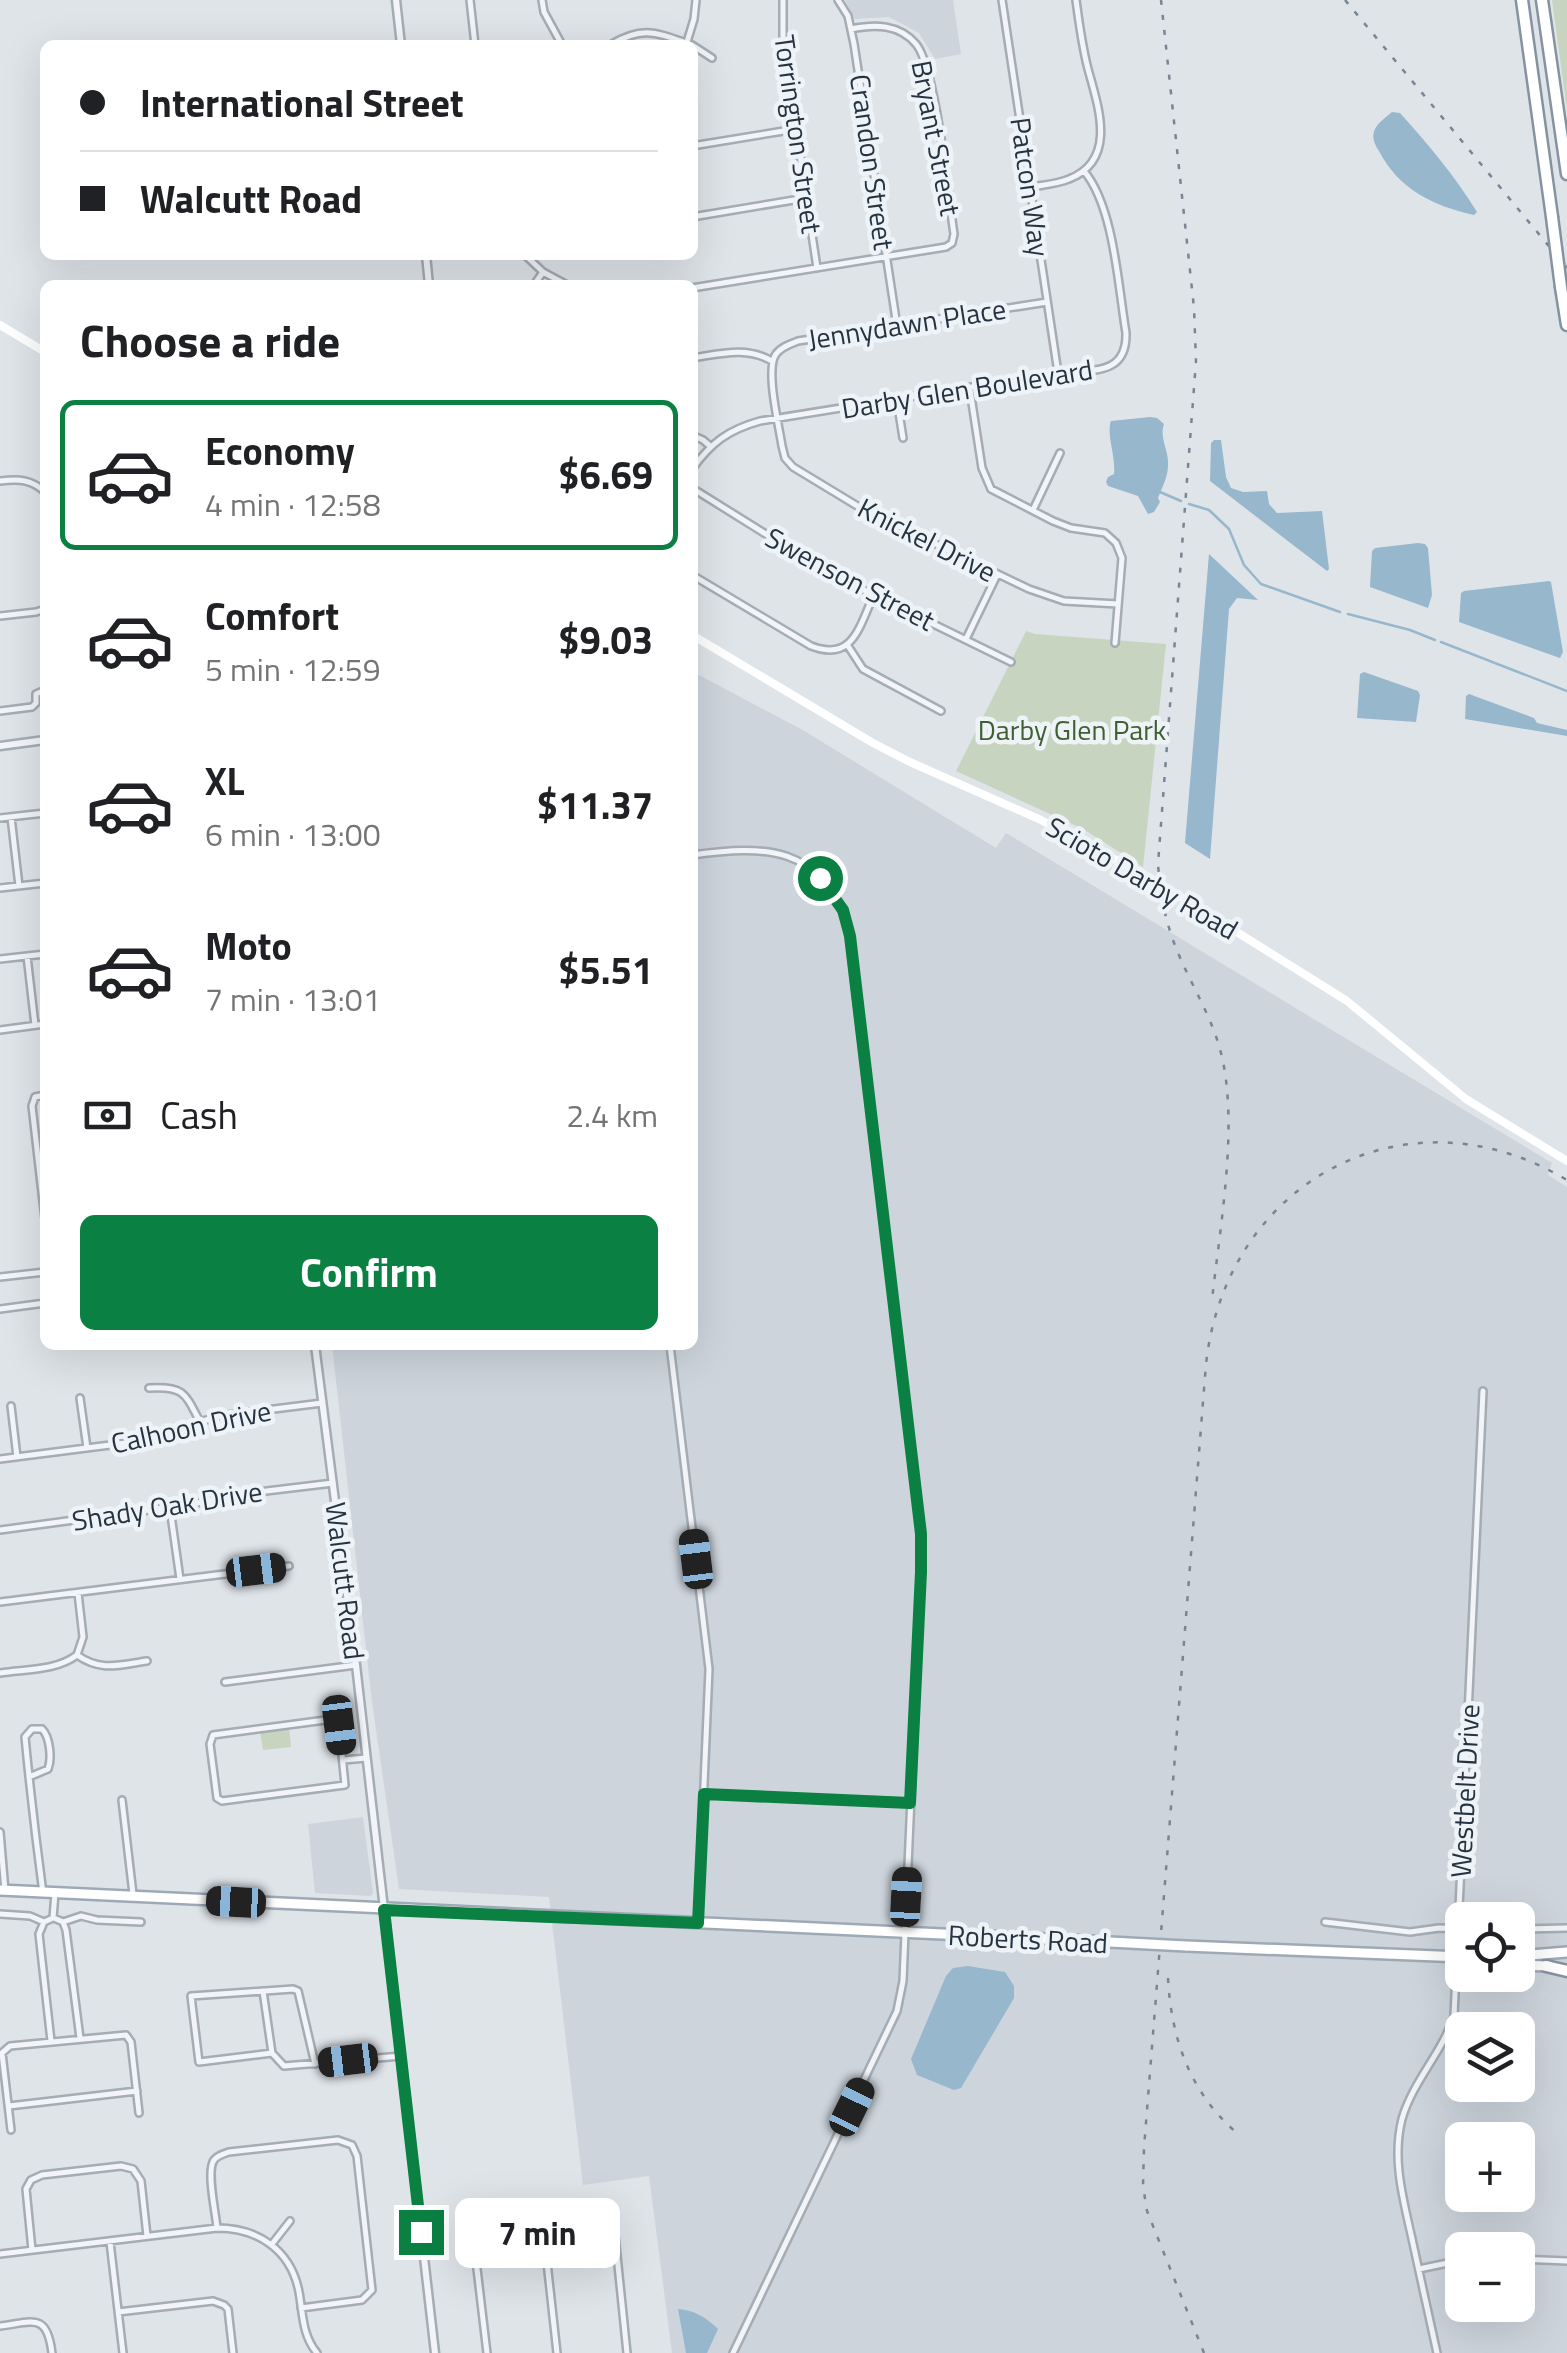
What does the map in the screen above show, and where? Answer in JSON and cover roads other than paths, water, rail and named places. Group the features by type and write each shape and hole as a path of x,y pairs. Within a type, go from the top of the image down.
{"highway":[{"path":"1522,0 1567,325"},
{"path":"1542,0 1567,174"},
{"path":"1546,1966 1567,1970"}],"main road":[{"path":"0,325 40,349"},
{"name":"Scioto Darby Road","path":"698,639 872,743 1041,820 1176,894 1347,1001 1466,1099 1567,1161"},
{"name":"Roberts Road","path":"2,1890 1445,1957"},
{"path":"1535,1955 1567,1952"},
{"path":"1535,1965 1546,1966"}],"street":[{"path":"396,0 401,40"},
{"path":"470,0 474,40"},
{"path":"542,0 559,40"},
{"path":"691,40 696,0"},
{"name":"Torrington Street","path":"783,0 783,40 817,268"},
{"name":"Crandon Street","path":"838,0 852,29 897,326"},
{"name":"Patcon Way","path":"1002,0 1058,373"},
{"path":"1030,187 1066,181 1084,171 1098,148 1102,131 1076,0"},
{"name":"Bryant Street","path":"852,29 878,25 892,28 912,39 923,54 954,234 952,243 946,247 886,256"},
{"path":"618,40 628,34 650,32 675,40"},
{"path":"698,50 712,58"},
{"path":"698,145 796,129"},
{"name":"Darby Glen Boulevard","path":"698,461 710,446 739,427 1108,368 1119,360 1126,347 1126,333 1105,208 1084,171"},
{"path":"698,216 806,198"},
{"path":"698,287 886,256"},
{"path":"530,260 558,280"},
{"path":"537,280 543,272"},
{"name":"Jennydawn Place","path":"778,418 773,361 784,346 1047,302"},
{"path":"698,357 738,351 773,361"},
{"path":"970,389 987,483 998,494 1071,528 1097,531 1116,544 1122,558 1116,643"},
{"path":"898,400 903,438"},
{"name":"Knickel Drive","path":"778,418 782,446 793,467 859,507 1046,596 1118,604"},
{"path":"698,438 710,446"},
{"path":"1032,510 1060,453"},
{"path":"0,481 18,479 40,488"},
{"name":"Swenson Street","path":"698,492 825,572 1012,662"},
{"path":"966,639 996,575"},
{"path":"698,579 811,646 830,651 848,646 873,596"},
{"path":"0,616 40,610"},
{"path":"848,646 864,669 941,711"},
{"path":"0,711 32,707 40,692"},
{"path":"0,746 40,741"},
{"path":"0,818 40,813"},
{"path":"11,817 20,886"},
{"path":"698,854 757,849 787,856 820,878 843,910 850,936 921,1534 902,1991 891,2027 732,2353"},
{"path":"0,888 40,884"},
{"path":"0,959 40,955"},
{"path":"26,956 36,1026"},
{"path":"0,1030 40,1025"},
{"path":"40,1096 35,1096 32,1106 40,1176"},
{"path":"0,1277 40,1273"},
{"path":"0,1309 40,1303"},
{"name":"Walcutt Road","path":"316,1350 435,2353"},
{"path":"671,1350 708,1669 698,1923"},
{"path":"149,1388 182,1392 200,1422"},
{"name":"Westbelt Drive","path":"1462,1902 1483,1390"},
{"path":"80,1398 87,1448"},
{"name":"Calhoon Drive","path":"0,1459 173,1437 219,1416 322,1403"},
{"path":"11,1406 17,1457"},
{"name":"Shady Oak Drive","path":"0,1530 333,1483"},
{"path":"170,1508 180,1580"},
{"path":"0,1602 289,1566"},
{"path":"0,1672 55,1666 77,1655 84,1636 78,1593"},
{"path":"77,1655 102,1666 146,1661"},
{"path":"225,1682 356,1665"},
{"path":"333,1719 339,1725 344,1760 344,1786 222,1801 215,1793 210,1737 333,1719"},
{"path":"29,1777 51,1764 42,1729 32,1729 25,1737 29,1777 54,1918"},
{"path":"344,1760 366,1758"},
{"path":"704,1794 910,1803"},
{"path":"122,1800 133,1897"},
{"path":"0,1832 2,1890"},
{"path":"0,1914 30,1916 44,1922 54,1918 63,1922 81,1916 141,1922"},
{"path":"44,1922 40,1934 52,2041"},
{"path":"63,1922 80,2038"},
{"path":"1324,1922 1410,1932 1445,1928"},
{"path":"1535,1929 1567,1928"},
{"path":"263,1991 272,2053 284,2066 401,2056"},
{"path":"272,2053 199,2062 192,1996 298,1991 315,2064"},
{"name":"Westbelt Drive","path":"1437,2353 1398,2172 1398,2142 1410,2096 1450,2032 1457,1992"},
{"path":"11,2130 2,2053 10,2046 121,2034 130,2038 140,2113"},
{"path":"9,2106 137,2091"},
{"path":"218,2228 211,2173 218,2156 338,2140 352,2144 358,2156 372,2290 362,2300 301,2308"},
{"path":"32,2250 26,2195 29,2182 42,2175 121,2166 131,2168 139,2176 147,2237"},
{"path":"487,2353 476,2252 479,2238 491,2232 594,2220 608,2224 614,2236 627,2353"},
{"path":"272,2244 290,2221"},
{"path":"543,2226 558,2353"},
{"path":"0,2254 218,2228 246,2230 272,2244 291,2267 306,2336 317,2353"},
{"path":"110,2241 123,2353"},
{"path":"1535,2259 1567,2260"},
{"path":"1419,2269 1445,2264"},
{"path":"118,2312 219,2302 228,2309 234,2353"},
{"path":"0,2326 40,2324 48,2330 52,2353"}],"water":[{"path":"1392,112 1400,113 1441,161 1477,212 1474,215 1419,194 1387,165 1373,135"},
{"path":"1150,417 1164,424 1168,465 1160,502 1148,514 1138,496 1106,482 1114,474 1111,421"},
{"path":"1214,440 1221,440 1231,488 1267,491 1269,504 1277,513 1322,511 1327,571 1210,481"},
{"path":"1418,543 1428,548 1432,595 1428,608 1370,587 1375,548"},
{"path":"1209,554 1258,600 1237,598 1229,609 1210,859 1185,843"},
{"path":"1549,581 1563,652 1560,658 1459,622 1464,591"},
{"path":"1364,672 1418,691 1416,722 1357,718 1360,674"},
{"path":"1469,694 1534,718 1537,723 1567,730 1567,736 1465,719"},
{"path":"968,1966 1005,1972 1014,1986 1014,1998 961,2088 954,2090 917,2075 911,2059 946,1976 953,1968"},
{"path":"678,2309 700,2315 718,2329 707,2353 686,2353"}],"waterway":[{"path":"1160,492 1181,501"},
{"path":"1189,504 1209,510 1229,529 1244,565 1261,584 1340,612"},
{"path":"1348,614 1435,640"},
{"path":"1441,642 1567,691"}],"railway":[{"path":"1161,0 1194,308 1196,361 1158,864 1170,931 1217,1038 1226,1081 1226,1175 1212,1300"},
{"path":"1345,0 1567,268"},
{"path":"1204,2353 1147,2211 1143,2186 1206,1364 1221,1300 1248,1245 1287,1200 1334,1167 1388,1148 1446,1143 1506,1153 1567,1180"},
{"path":"1168,1978 1173,2022 1186,2063 1207,2100 1237,2133"}],"park label":[{"name":"Darby Glen Park","path":"1072,730"}]}
